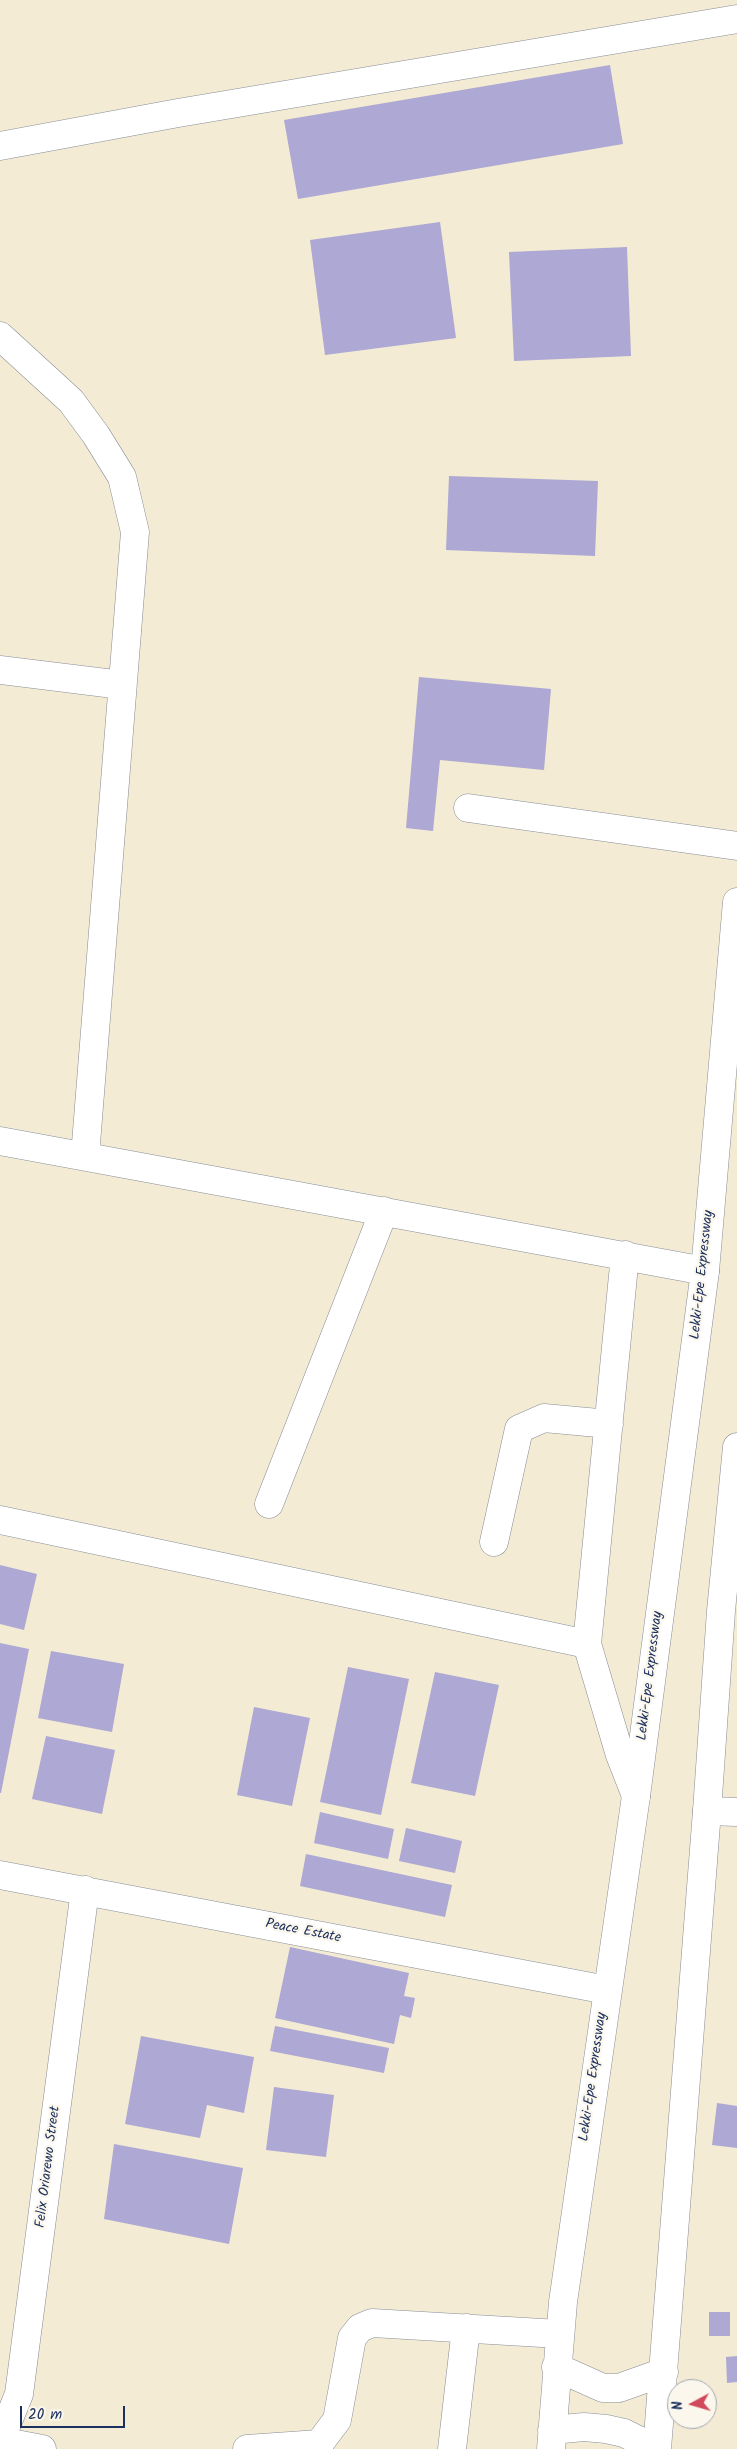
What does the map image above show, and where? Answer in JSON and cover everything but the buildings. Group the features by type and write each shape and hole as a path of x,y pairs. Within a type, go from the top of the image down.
{"main road":[{"path":"0,146 178,112 737,19"},
{"path":"0,336 71,401 96,435 122,477 135,532 85,1156"},
{"path":"0,670 122,685"},
{"path":"468,808 737,846"},
{"name":"Lekki-Epe Expressway","path":"551,2440 559,2334 636,1796 705,1271 737,902"},
{"path":"0,1141 705,1271"},
{"path":"270,1504 384,1211"},
{"path":"625,1255 587,1644 620,1756 636,1796"},
{"path":"494,1542 519,1429 544,1418 609,1424"},
{"path":"551,2440 584,2428 606,2429 624,2432 656,2449 664,2372 721,1611 737,1447"},
{"path":"0,1520 587,1644"},
{"path":"707,1811 737,1812"},
{"name":"Peace Estate","path":"0,1875 607,1990"},
{"name":"Felix Oriarewo Street","path":"0,2441 19,2394 85,1890"},
{"path":"247,2449 320,2444 337,2420 352,2338 360,2328 372,2323 559,2334"},
{"path":"452,2449 466,2328"},
{"path":"556,2367 603,2388 619,2388 664,2372"},
{"path":"0,2441 42,2449"}]}
